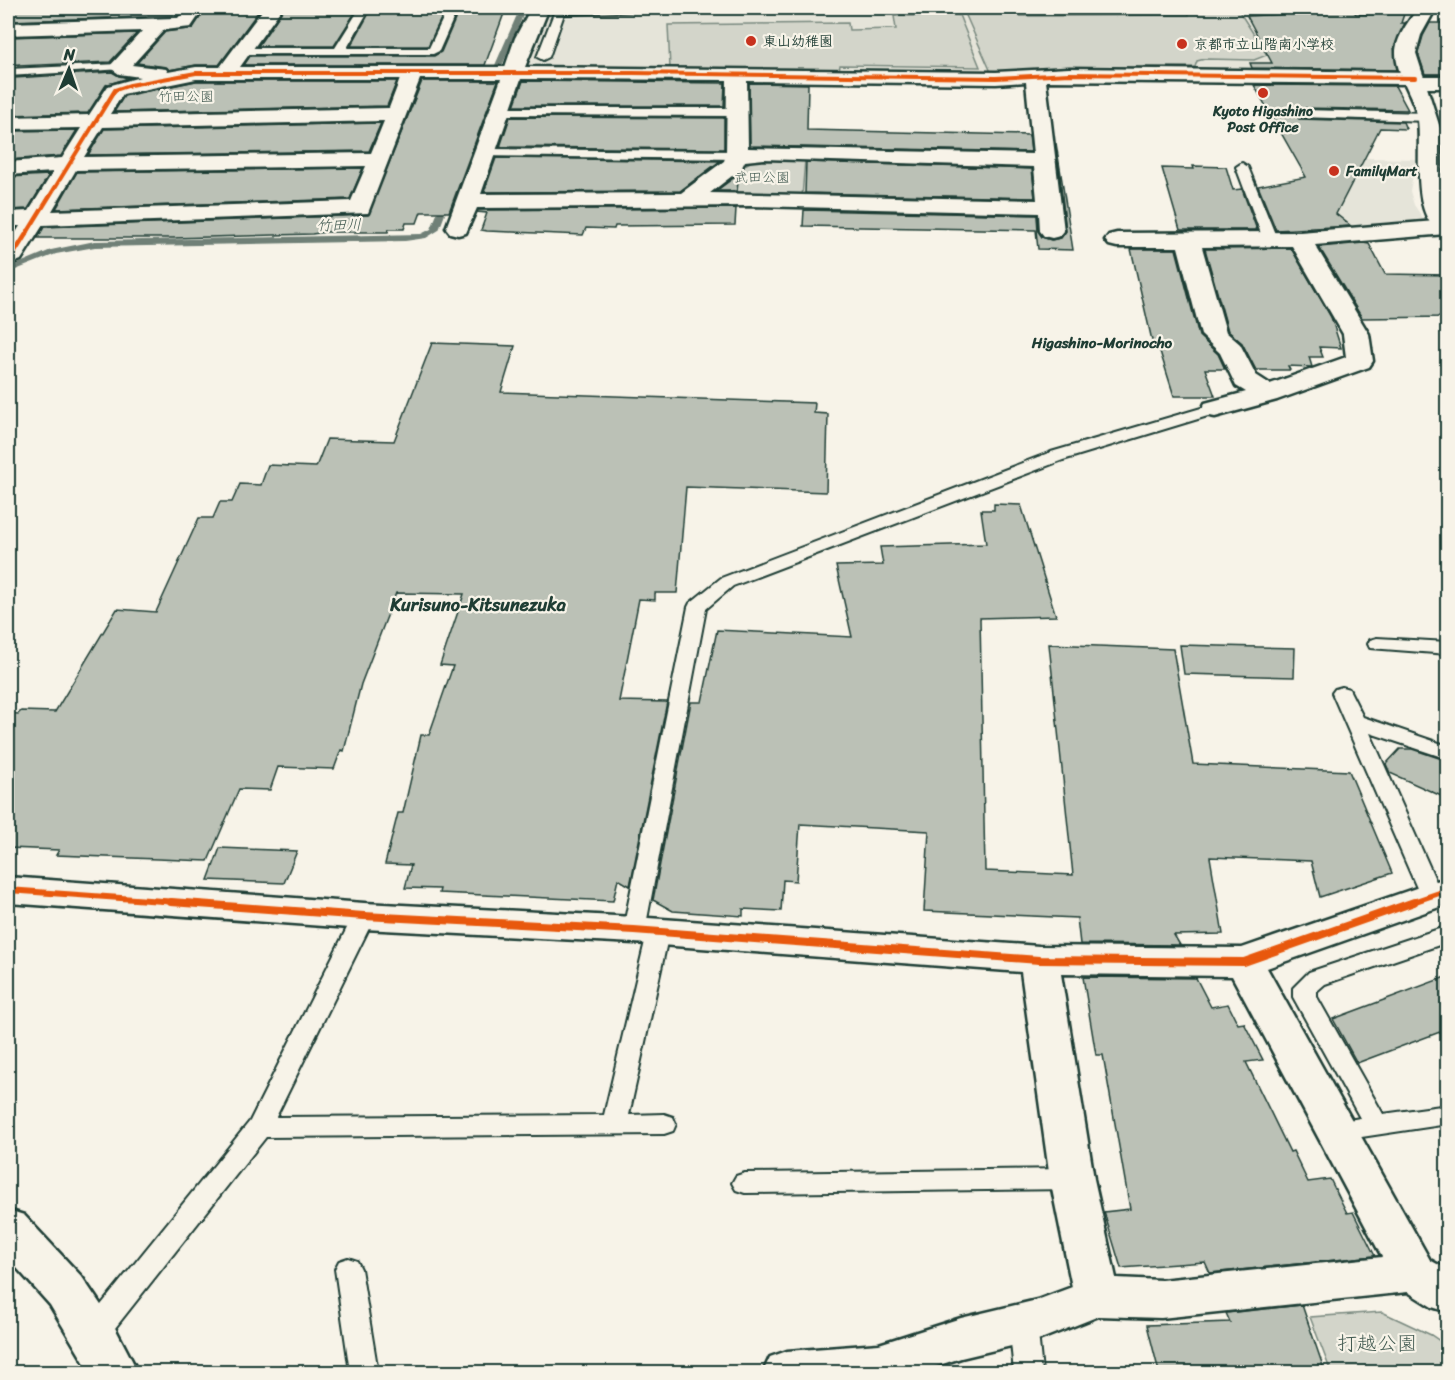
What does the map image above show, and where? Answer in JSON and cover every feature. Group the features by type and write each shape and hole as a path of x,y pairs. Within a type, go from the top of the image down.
{"street":[{"path":"8,30 184,23 195,8"},
{"path":"226,72 244,51 273,8"},
{"path":"458,228 485,153 508,74 540,8"},
{"path":"1116,240 1300,238 1447,227 1429,196 1428,117 1416,80 1405,56 1409,36 1427,8"},
{"path":"158,25 119,67 126,70 181,75"},
{"path":"8,258 13,255 115,90 181,75 226,72 996,78 1069,74 1448,82"},
{"path":"8,219 360,208 412,74"},
{"path":"686,200 733,164 737,155 737,75"},
{"path":"1035,76 1053,231"},
{"path":"8,123 397,114"},
{"path":"737,155 764,153 1045,161"},
{"path":"8,168 103,163 378,159"},
{"path":"467,201 750,199 1050,207"},
{"path":"1215,409 1268,394 1360,361 1356,334 1300,238"},
{"path":"1188,240 1214,335 1231,349 1245,380 1268,394"},
{"path":"8,890 364,916 646,932 1039,960 1244,962 1439,893"},
{"path":"1039,960 1072,1179 1097,1297"},
{"path":"787,1372 879,1365 961,1338 1041,1319 1097,1297 1161,1299 1431,1283 1335,1131 1244,962"},
{"path":"8,1228 66,1291 104,1353"}],"lane":[{"path":"339,51 365,8"},
{"path":"244,51 433,51 453,8"},
{"path":"540,8 560,10 641,8"},
{"path":"543,57 560,10"},
{"path":"8,73 119,67"},
{"path":"498,112 736,112"},
{"path":"1303,114 1428,117"},
{"path":"485,153 737,155"},
{"path":"1242,166 1270,239"},
{"path":"615,1123 697,607 727,582 1057,456 1215,409"},
{"path":"1377,644 1448,648"},
{"path":"1342,693 1439,893"},
{"path":"1354,721 1448,753"},
{"path":"104,1353 259,1127 364,916"},
{"path":"1377,1125 1305,997 1305,988 1317,978 1448,934"},
{"path":"1335,1131 1448,1114"},
{"path":"259,1127 664,1124"},
{"path":"745,1183 1072,1179"},
{"path":"348,1269 364,1372"},
{"path":"1023,1323 1028,1372"}],"shaded area":[{"path":"547,8 1410,8 1411,13 1388,51 1390,70 1373,73 984,75 519,71"},
{"path":"1316,152 1366,158 1416,159 1410,191 1414,205 1425,221 1417,226 1346,232 1305,175"}],"green space":[{"path":"1188,8 1237,8 1267,55 1254,60 1205,59 1197,61 1195,67 1065,67 991,72 964,11 1018,11 1020,16 1189,15"},
{"path":"959,15 980,67 840,65 839,71 670,68 668,25 848,23 849,30 896,29 894,16"},
{"name":"武田公園","path":"759,158 805,159 802,197 715,194 710,189"},
{"name":"打越公園","path":"1382,1312 1431,1335 1447,1346 1447,1372 1331,1372 1310,1317"}],"building":[{"path":"184,8 177,16 8,21 8,9"},
{"path":"206,8 261,8 219,65 196,65 169,70 166,67 137,63 165,32 193,28"},
{"path":"284,8 358,8 334,46 258,46"},
{"path":"372,8 446,8 428,46 351,46"},
{"path":"460,8 506,8 485,65 244,65 250,56 434,56 441,52"},
{"path":"1351,8 1356,14 1404,14 1401,23 1405,23 1394,47 1397,70 1252,68 1250,63 1272,63 1247,16 1304,13 1301,9"},
{"path":"1430,23 1448,23 1448,74 1425,74 1418,53"},
{"path":"137,33 110,62 8,65 8,37"},
{"path":"112,72 129,78 106,85 88,113 8,115 8,96 14,78"},
{"path":"196,81 397,81 387,106 114,112 124,96"},
{"path":"422,81 498,81 449,212 421,212 417,223 406,223 404,229 389,229 388,232 173,238 38,238 44,227 368,215"},
{"path":"523,81 725,83 724,106 514,106"},
{"path":"749,83 808,84 807,130 1029,135 1031,152 750,146"},
{"path":"1254,85 1395,86 1408,110 1303,108 1295,114 1299,119 1403,122 1406,129 1380,128 1336,214 1351,226 1276,230 1258,186 1306,177"},
{"path":"510,117 724,118 724,149 500,147"},
{"path":"381,123 369,151 88,155 104,129"},
{"path":"77,130 61,156 8,160 8,131"},
{"path":"1056,143 1073,250 1038,249 1036,230 803,226 804,210 1037,215 1038,231 1042,237 1051,240 1061,238 1066,231"},
{"path":"496,158 720,161 680,191 484,192"},
{"path":"806,162 1032,169 1035,198 805,193"},
{"path":"1193,166 1226,167 1233,190 1242,189 1257,230 1180,230 1162,168 1194,169"},
{"path":"363,168 350,199 56,209 77,172"},
{"path":"739,174 737,191 716,191"},
{"path":"49,175 28,209 8,210 8,177"},
{"path":"736,208 735,225 615,226 614,229 586,228 583,235 481,230 487,213 477,212 478,210"},
{"path":"1369,244 1385,274 1448,275 1448,317 1362,318 1319,247"},
{"path":"1291,248 1331,317 1341,348 1319,347 1323,357 1309,357 1312,367 1288,366 1290,370 1256,370 1242,343 1228,331 1205,249"},
{"path":"1131,249 1176,249 1199,336 1218,354 1225,369 1205,369 1215,396 1174,396 1158,345 1153,345"},
{"path":"432,343 515,346 501,392 815,403 814,413 828,414 826,492 686,487 677,593 655,593 655,600 639,599 619,701 667,702 630,886 618,879 613,901 439,893 440,889 405,888 411,865 385,864 398,813 403,813 421,735 429,735 453,666 440,665 464,594 396,593 361,684 344,751 341,750 334,769 278,767 270,790 239,789 208,861 56,855 59,850 8,848 8,713 55,712 117,609 156,612 199,518 213,518 220,502 232,502 240,484 261,485 268,465 316,467 327,439 394,441"},
{"path":"994,504 1021,505 1056,616 980,618 985,871 1073,875 1049,644 1173,649 1193,764 1349,771 1392,873 1320,897 1311,861 1210,857 1223,934 1174,935 1180,945 1080,944 1077,918 924,911 929,831 800,824 796,881 783,880 781,911 743,909 743,916 673,911 653,900 691,702 702,702 717,630 852,637 836,566 883,565 880,547 986,544 981,510 994,510"},
{"path":"1180,645 1295,648 1294,677 1184,674"},
{"path":"1400,749 1412,749 1448,761 1448,799 1390,773 1386,764"},
{"path":"220,848 297,851 284,883 208,880"},
{"path":"1448,976 1448,1029 1357,1063 1333,1019"},
{"path":"1083,977 1196,978 1211,1007 1228,1004 1238,1024 1244,1023 1263,1060 1246,1062 1290,1152 1293,1151 1308,1182 1330,1179 1347,1213 1353,1212 1375,1256 1210,1273 1205,1262 1121,1268 1104,1212 1130,1209 1103,1055 1096,1055"},
{"path":"1302,1305 1325,1372 1159,1372 1147,1325 1230,1322 1226,1313"}],"waterway":[{"name":"竹田川","path":"486,95 523,8"},
{"name":"竹田川","path":"8,271 54,252 95,244 423,236 435,230 447,198"}],"cycle path":[{"path":"8,258 13,255 115,90 130,85 196,73 633,73 996,78 1069,74 1415,78"},
{"path":"8,890 364,916 634,930 1039,960 1244,962 1448,890"}],"place":[{"name":"東山幼稚園","path":"751,41"},
{"name":"京都市立山階南小学校","path":"1182,44"},
{"name":"Kyoto Higashino Post Office","path":"1263,93"},
{"name":"FamilyMart","path":"1334,171"}],"district":[{"name":"Higashino-Morinocho","path":"1102,343"},
{"name":"Kurisuno-Kitsunezuka","path":"478,605"}],"park label":[{"name":"竹田公園","path":"186,96"}]}
